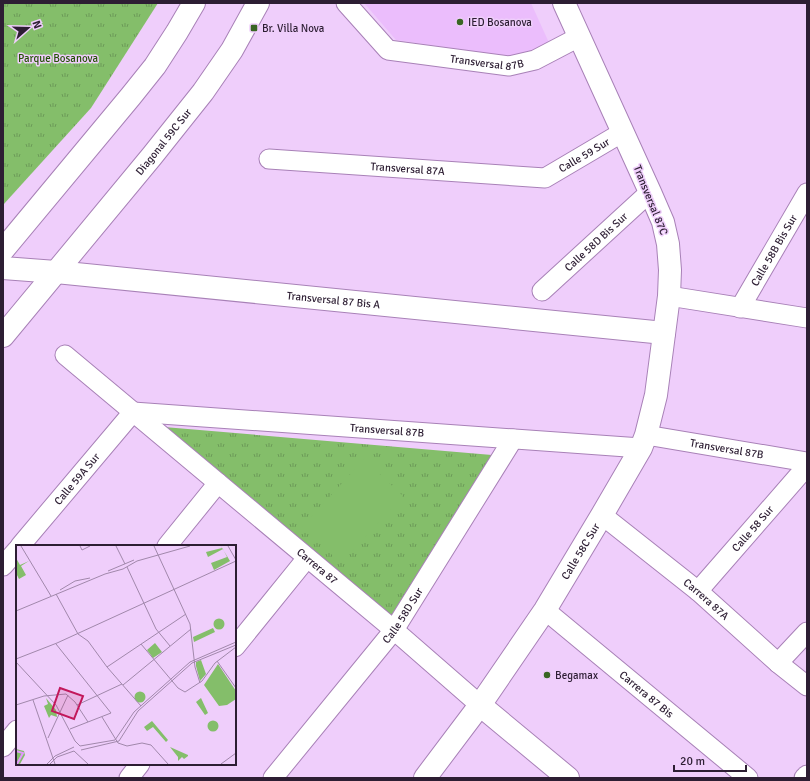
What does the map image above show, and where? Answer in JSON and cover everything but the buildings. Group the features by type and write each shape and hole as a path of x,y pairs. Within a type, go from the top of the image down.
{"street":[{"path":"3,250 156,66 194,3"},
{"name":"Diagonal 59C Sur","path":"3,336 147,163 203,92 232,50 258,3"},
{"name":"Transversal 87B","path":"346,3 388,50 509,66 535,60 579,37"},
{"name":"Transversal 87C","path":"564,3 663,222 668,244 670,270 668,296"},
{"name":"Calle 59 Sur","path":"545,178 623,132"},
{"name":"Transversal 87A","path":"269,159 545,178"},
{"name":"Calle 58D Bis Sur","path":"542,291 650,192"},
{"name":"Calle 58B Bis Sur","path":"740,308 807,193"},
{"name":"Transversal 87 Bis A","path":"3,268 56,272 664,334"},
{"path":"668,296 807,318"},
{"name":"Calle 58C Sur","path":"425,778 480,705 545,610 602,515 643,442 656,395 668,296"},
{"name":"Carrera 87","path":"65,355 394,630 480,705 568,778"},
{"name":"Transversal 87B","path":"133,412 513,439 643,442 807,462"},
{"name":"Calle 59A Sur","path":"21,545 133,412"},
{"name":"Calle 58D Sur","path":"273,778 394,630 513,439"},
{"name":"Calle 58 Sur","path":"698,591 807,466"},
{"path":"168,545 218,483"},
{"name":"Carrera 87A","path":"602,515 698,591 778,663 807,686"},
{"path":"3,566 16,551"},
{"path":"236,646 307,558"},
{"name":"Carrera 87 Bis","path":"545,610 748,778"},
{"path":"778,663 807,632"},
{"path":"3,747 16,731"},
{"path":"129,778 139,765"},
{"path":"804,778 807,775"}],"shaded area":[{"name":"IED Bosanova","path":"364,3 531,3 550,45 515,57 396,40"}],"green space":[{"name":"Parque Bosanova","path":"3,3 158,3 91,108 3,205"},
{"path":"164,427 492,455 395,621"},
{"path":"364,459 403,496 341,563 302,527"}],"place":[{"name":"IED Bosanova","path":"460,22"},
{"name":"Br. Villa Nova","path":"254,28"},
{"name":"Begamax","path":"547,675"}]}
